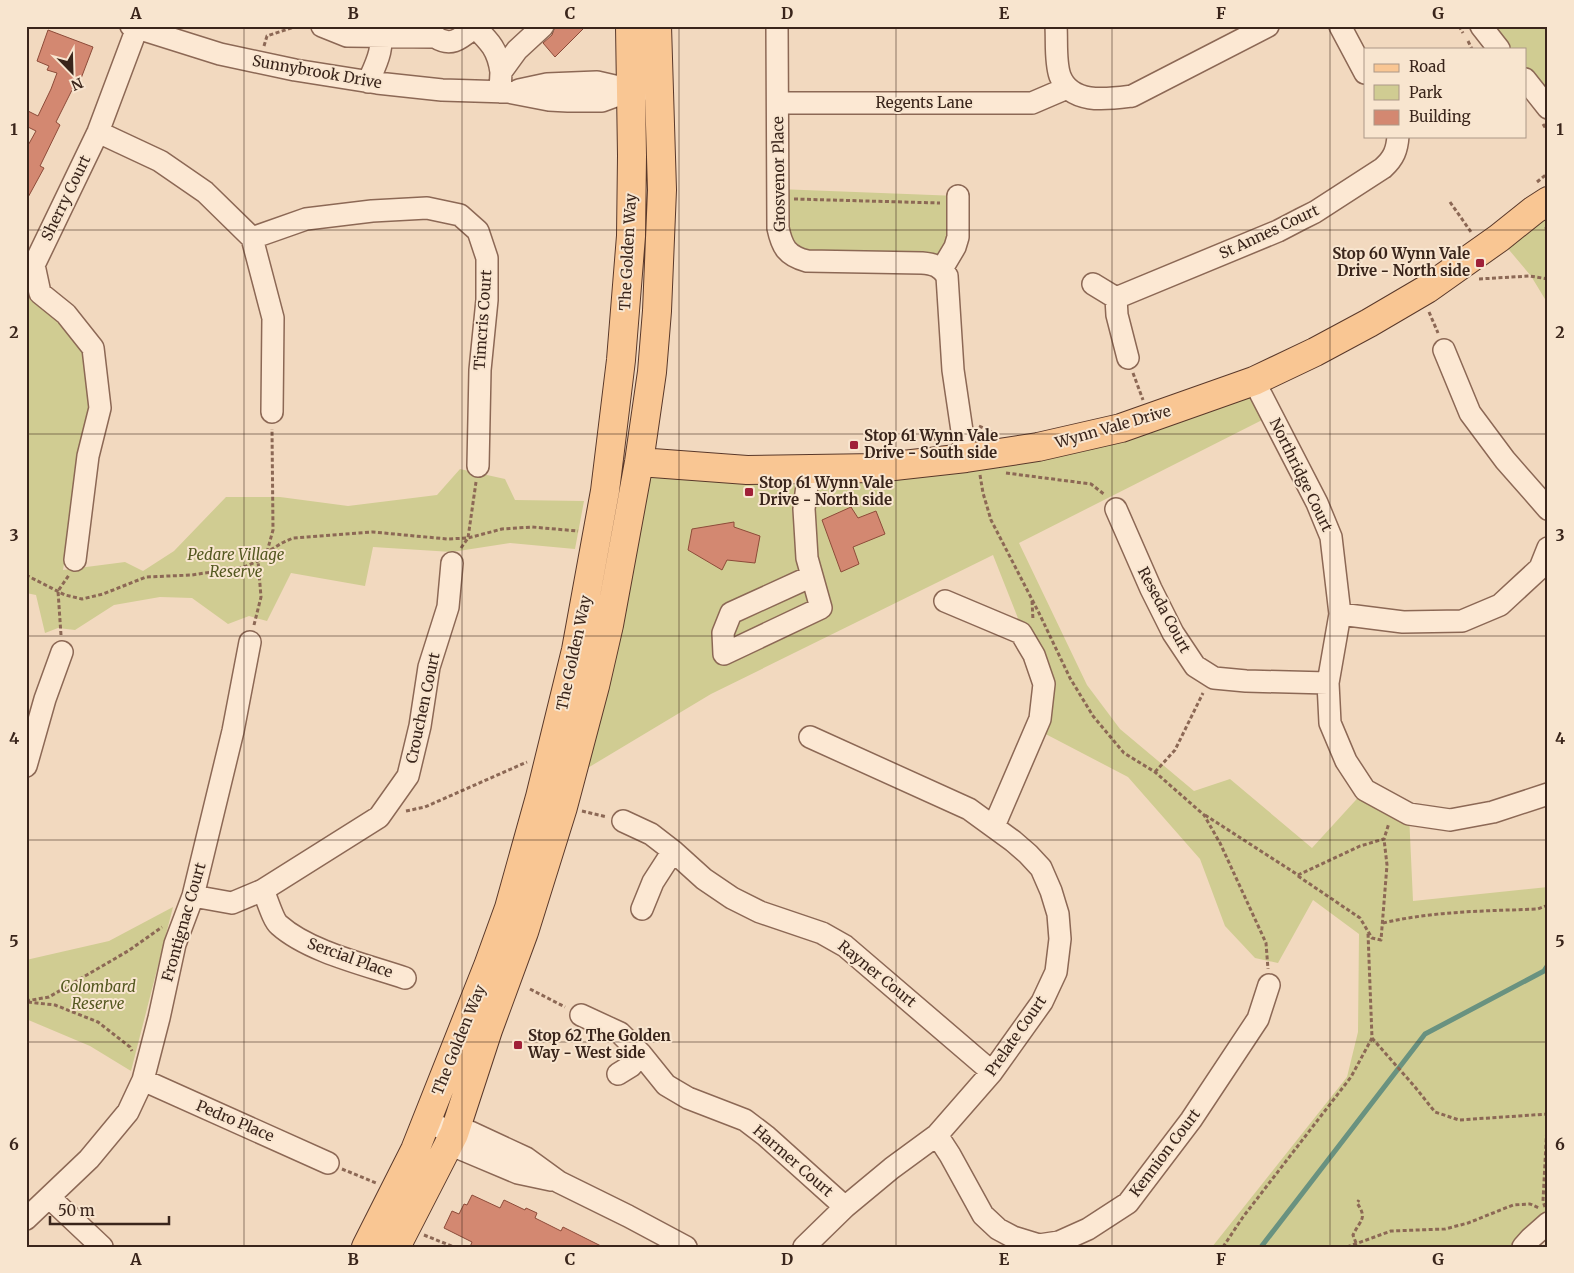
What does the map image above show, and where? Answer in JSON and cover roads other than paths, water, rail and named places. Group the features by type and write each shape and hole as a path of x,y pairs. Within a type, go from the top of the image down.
{"main road":[{"name":"The Golden Way","path":"366,1247 415,1150 509,908 561,717 576,650 606,491 621,360 631,236 632,90 630,26"},
{"name":"The Golden Way","path":"401,1237 454,1134 488,1030 524,932 563,807 609,625 639,462 652,372 657,311 662,190 657,26"},
{"name":"Wynn Vale Drive","path":"639,462 747,470 876,468 972,458 1038,447 1107,432 1254,381 1331,344 1420,293 1499,238 1543,201"},
{"path":"606,491 621,474 639,462 623,448 613,431"}],"street":[{"path":"322,26 347,36 380,32 433,32 443,42 457,41 475,27 492,44 499,58 503,85"},
{"path":"503,85 517,50 543,26"},
{"name":"Grosvenor Place","path":"778,26 778,228 781,242 787,251 799,259 807,261 922,263 934,264 942,269"},
{"path":"1056,26 1059,70 1067,88 1075,95 1082,97 1115,98 1132,96 1268,26"},
{"path":"1340,26 1364,71"},
{"path":"1481,26 1498,48"},
{"name":"Sunnybrook Drive","path":"134,27 220,54 368,82 442,90 503,85 549,100 602,101 632,90 658,88"},
{"name":"Sherry Court","path":"75,560 88,456 100,408 93,348 66,314 40,293 34,265 98,132 134,27"},
{"path":"368,82 380,56 380,32"},
{"name":"Regents Lane","path":"778,102 1032,103 1067,88"},
{"path":"1536,89 1548,108"},
{"path":"98,132 160,161 206,192 252,238 273,318 272,412"},
{"name":"St Annes Court","path":"1116,298 1269,234 1315,212 1383,168 1391,160 1397,149 1398,138"},
{"path":"958,200 958,237 942,269 947,276 953,370 972,458"},
{"name":"Timcris Court","path":"252,238 306,219 427,208 460,215 478,231 487,258 487,300 480,370 478,466"},
{"path":"1093,284 1116,298 1118,319 1128,358"},
{"path":"1444,350 1470,413 1505,460 1548,509"},
{"name":"Northridge Court","path":"1254,381 1317,503 1331,537 1340,614 1328,682 1330,724 1346,761 1365,790 1408,814 1450,820 1494,812 1548,794"},
{"path":"809,470 804,509 807,558 821,608 724,654 723,634 731,613 812,576"},
{"name":"Reseda Court","path":"1116,509 1151,589 1173,633 1194,666 1214,678 1246,681 1328,682"},
{"path":"1340,614 1403,622 1462,621 1500,605 1540,568 1548,548"},
{"name":"Crouchen Court","path":"190,903 232,903 263,890 379,817 408,776 420,726 429,667 448,607 452,562"},
{"path":"944,601 1021,633 1034,655 1044,684 1040,719 994,826"},
{"name":"Frontignac Court","path":"26,1219 89,1159 128,1112 144,1075 175,944 190,903 233,731 250,642"},
{"path":"26,766 45,699 62,652"},
{"name":"Prelate Court","path":"804,1247 845,1207 892,1168 937,1135 992,1072 1042,1002 1056,972 1060,939 1058,914 1041,868 1028,854 994,826 969,809 810,737"},
{"name":"Rayner Court","path":"622,821 651,834 704,879 732,898 760,912 822,933 845,946 992,1072"},
{"path":"642,909 653,882 673,851"},
{"name":"Sercial Place","path":"263,890 278,924 304,942 340,957 405,978"},
{"name":"Kennion Court","path":"937,1135 983,1215 998,1229 1039,1246 1059,1242 1088,1229 1128,1203 1191,1120 1258,1019 1269,985"},
{"name":"Harmer Court","path":"581,1015 620,1033 641,1054 666,1085 688,1098 745,1120 766,1136 845,1207"},
{"path":"618,1074 631,1066 641,1054"},
{"name":"Pedro Place","path":"144,1075 328,1163"},
{"path":"427,1120 454,1134 461,1149 518,1172 559,1182 686,1247"},
{"path":"50,1198 102,1247"},
{"path":"1523,1247 1545,1216"}],"waterway":[{"path":"1261,1247 1425,1034 1544,971 1548,965"}],"place":[{"name":"Stop 60 Wynn Vale Drive - North side","path":"1480,263"},
{"name":"Stop 61 Wynn Vale Drive - South side","path":"854,445"},
{"name":"Stop 61 Wynn Vale Drive - North side","path":"749,492"},
{"name":"Stop 62 The Golden Way - West side","path":"518,1045"}],"park label":[{"name":"Pedare Village Reserve","path":"236,564"},
{"name":"Colombard Reserve","path":"98,996"}]}
